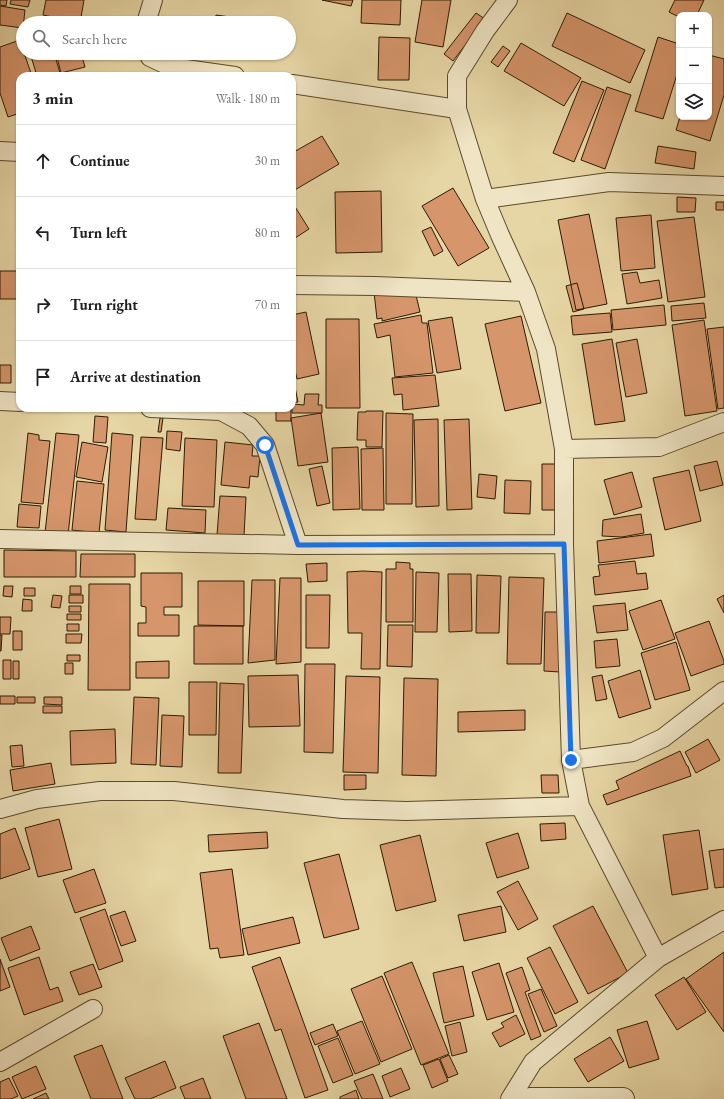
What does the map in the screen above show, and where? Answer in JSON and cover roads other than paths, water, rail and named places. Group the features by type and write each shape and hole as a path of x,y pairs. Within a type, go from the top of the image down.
{"street":[{"path":"148,16 153,0"},
{"path":"508,0 485,30 457,76 457,109 485,199 526,292 546,349 564,449 564,544 571,760 580,806 658,958"},
{"path":"158,60 171,67 207,72"},
{"path":"296,85 457,109"},
{"path":"0,151 16,152"},
{"path":"485,199 609,182 724,186"},
{"path":"296,285 374,286 526,292"},
{"path":"0,401 16,402"},
{"path":"223,412 249,426 265,445 298,545"},
{"path":"564,449 659,447 724,422"},
{"path":"0,539 298,545 564,544"},
{"path":"571,760 633,752 663,738 724,691"},
{"path":"0,809 38,799 100,791 174,791 343,809 406,812 580,806"},
{"path":"510,1099 533,1062 658,958 724,920"},
{"path":"0,1062 93,1009"},
{"path":"530,1099 623,1099"}]}
